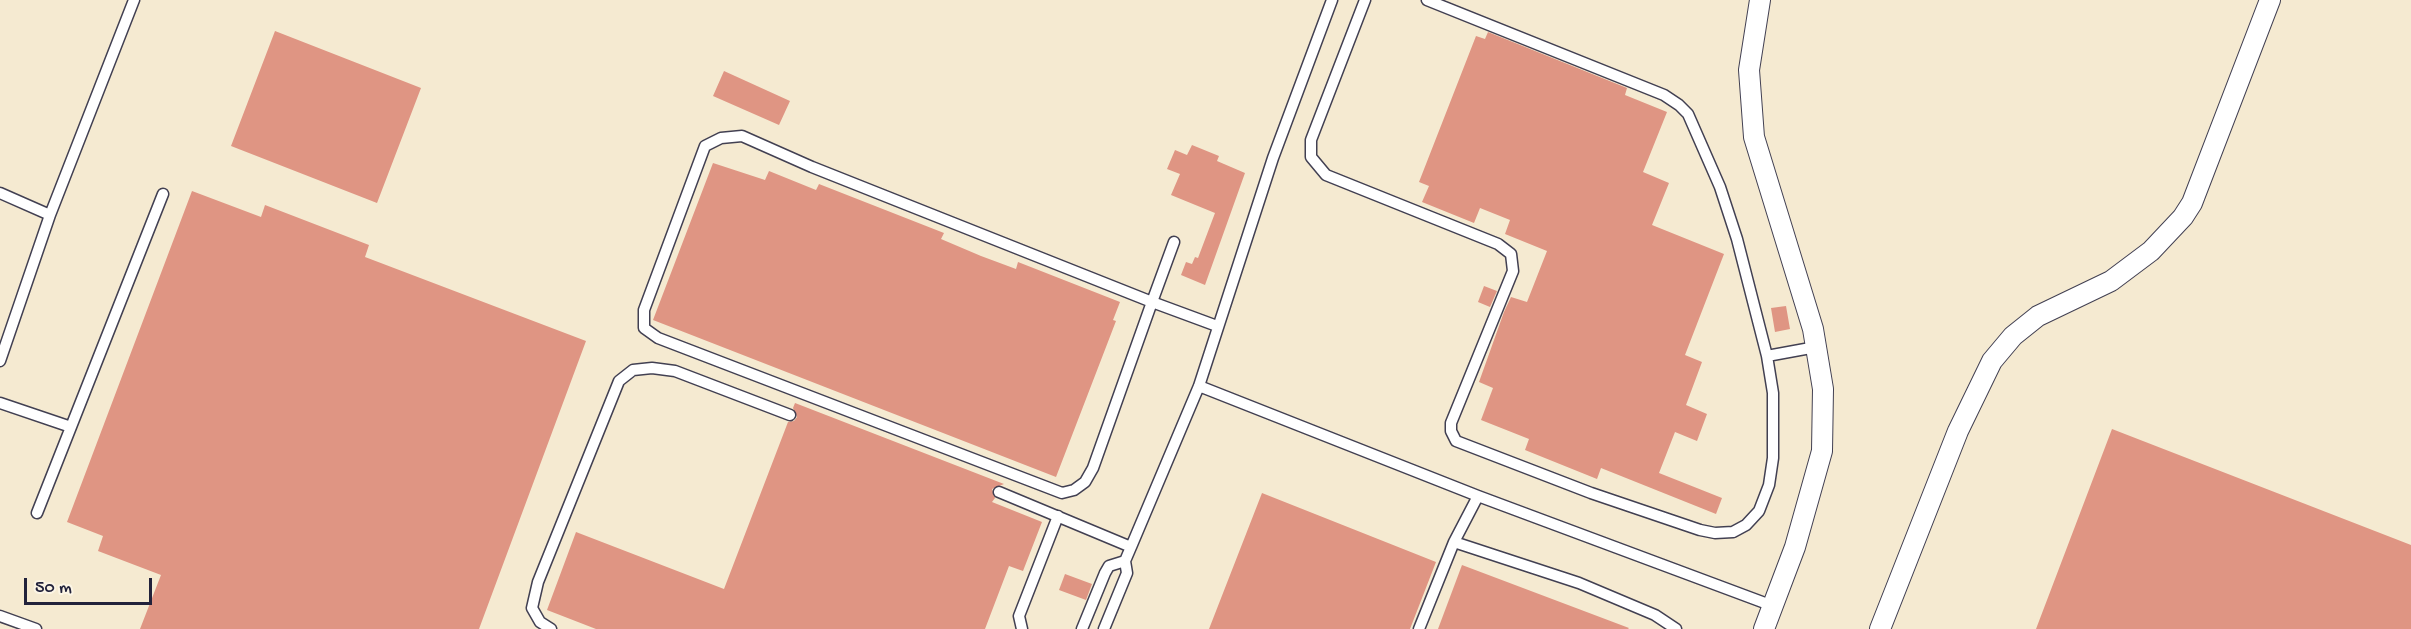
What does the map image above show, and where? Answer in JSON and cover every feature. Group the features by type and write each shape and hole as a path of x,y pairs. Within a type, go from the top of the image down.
{"street":[{"path":"1760,0 1749,70 1754,137 1813,329 1823,388 1822,451 1795,547 1764,629"},
{"path":"1880,629 1958,431 1992,361 2013,336 2038,316 2111,280 2151,251 2183,217 2192,203 2270,0"}],"lane":[{"path":"0,361 50,215 134,0"},
{"path":"1104,629 1127,573 1125,561 1199,386 1273,158 1332,0"},
{"path":"1365,0 1316,127 1310,149 1311,157 1326,175 1498,244 1510,254 1513,271 1451,423 1456,441 1591,493 1700,530 1715,533 1733,531 1746,525 1759,512 1769,485 1773,458 1773,393 1767,356 1720,187 1697,131 1679,105 1664,95 1427,0"},
{"path":"1174,242 1152,302 1093,468 1085,482 1074,490 1062,493 658,338 644,328 644,310 705,146 721,138 742,136 1152,302 1217,326"},
{"path":"0,193 50,215"},
{"path":"37,513 163,194"},
{"path":"1767,356 1816,347"},
{"path":"551,629 540,622 532,608 538,582 619,381 633,370 652,368 675,371 790,415"},
{"path":"1199,386 1478,495 1773,606"},
{"path":"0,403 70,427"},
{"path":"999,492 1131,547"},
{"path":"1419,629 1454,542 1478,495"},
{"path":"1022,629 1018,616 1058,516"},
{"path":"1454,542 1579,583 1655,615 1676,629"},
{"path":"1082,629 1109,566 1125,561"},
{"path":"0,616 36,629"}],"building":[{"path":"275,31 421,88 377,203 231,146"},
{"path":"1488,32 1627,88 1625,95 1667,112 1643,172 1669,183 1652,225 1724,254 1685,355 1702,362 1686,405 1707,414 1697,441 1675,432 1659,473 1722,498 1716,514 1601,468 1597,479 1525,450 1529,439 1481,420 1493,388 1479,382 1504,312 1511,297 1527,302 1547,251 1505,234 1510,220 1480,208 1474,223 1422,202 1429,186 1419,182 1476,36 1485,39"},
{"path":"724,71 790,101 779,125 713,96"},
{"path":"1192,145 1219,156 1217,161 1245,173 1205,285 1181,275 1186,262 1192,264 1195,257 1198,258 1215,213 1171,195 1180,174 1167,169 1175,150 1187,155"},
{"path":"713,163 765,180 769,171 816,190 819,184 944,233 941,239 981,256 1016,269 1018,262 1120,302 1113,320 1116,321 1056,477 653,320"},
{"path":"192,191 261,217 265,205 369,245 365,257 586,341 479,629 140,629 161,575 98,551 103,536 67,522"},
{"path":"1484,286 1497,291 1490,307 1478,302"},
{"path":"1786,306 1790,329 1775,332 1771,308"},
{"path":"795,403 1004,484 992,489 995,498 992,502 1042,522 1023,571 1009,566 985,629 596,629 547,610 576,532 724,589 788,422 794,421 797,417 793,408"},
{"path":"2112,429 2411,545 2411,629 2036,629"},
{"path":"1262,493 1436,562 1410,629 1209,629"},
{"path":"1462,565 1629,628 1438,629"},
{"path":"1065,574 1092,584 1086,600 1059,590"}]}
